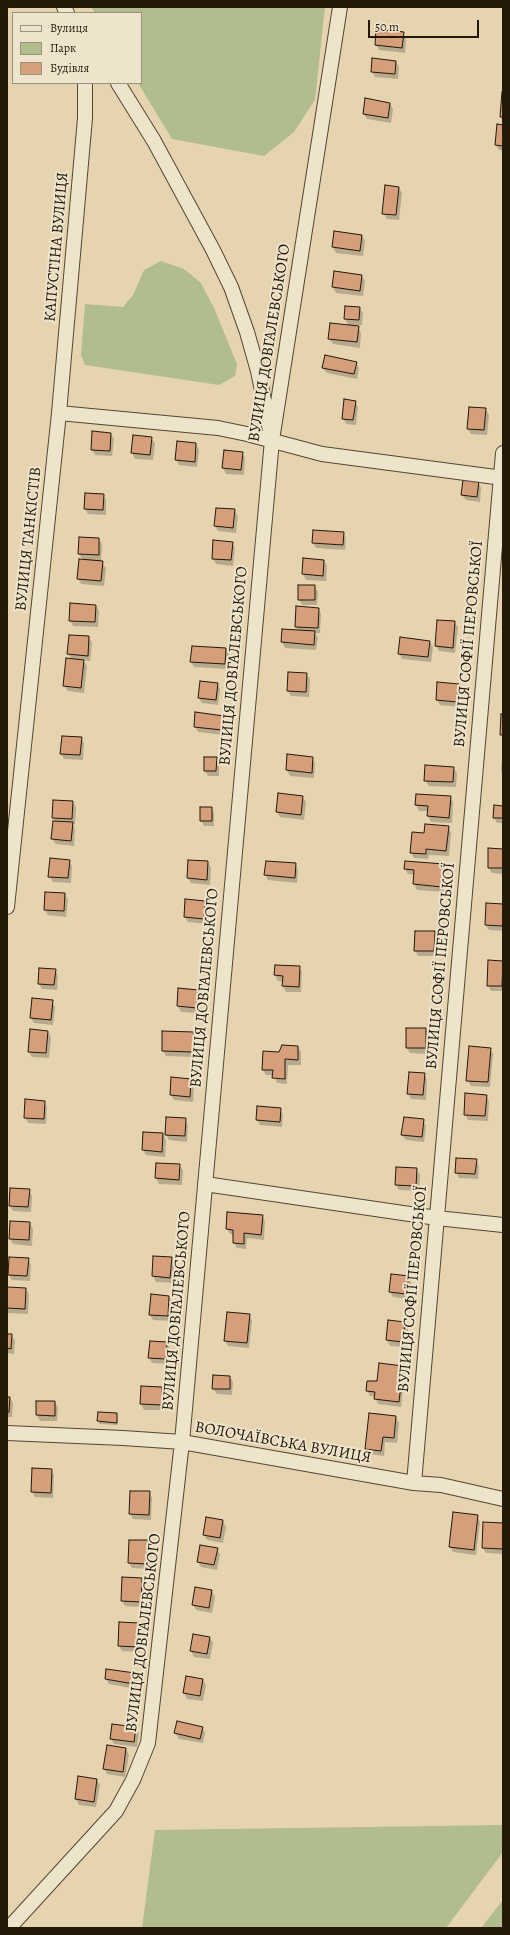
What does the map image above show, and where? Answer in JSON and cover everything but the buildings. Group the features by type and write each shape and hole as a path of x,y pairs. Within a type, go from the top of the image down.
{"street":[{"name":"ВУЛИЦЯ ДОВГАЛЕВСЬКОГО","path":"9,1928 116,1811 133,1780 148,1743 182,1442 272,440 340,7"},
{"name":"КАПУСТІНА ВУЛИЦЯ","path":"59,413 84,126 85,84"},
{"path":"119,84 154,141 213,250 231,287 247,332 258,371 272,440"},
{"path":"59,413 218,428 272,440 322,454 502,478"},
{"name":"ВУЛИЦЯ ТАНКІСТІВ","path":"7,907 59,413"},
{"name":"ВУЛИЦЯ СОФІЇ ПЕРОВСЬКОЇ","path":"414,1483 503,453"},
{"path":"205,1184 437,1218 503,1225"},
{"name":"ВОЛОЧАЇВСЬКА ВУЛИЦЯ","path":"7,1433 182,1442 414,1483 441,1485 503,1499"}],"green space":[{"path":"91,7 325,7 315,100 294,132 264,156 172,139 139,84 142,84 142,12 94,12"},
{"path":"161,261 184,269 201,283 214,308 237,364 235,376 219,385 85,365 81,355 85,304 123,307 133,295 144,270"},
{"path":"503,1825 503,1852 446,1928 142,1928 155,1830"},
{"path":"503,1900 503,1928 481,1928"}]}
